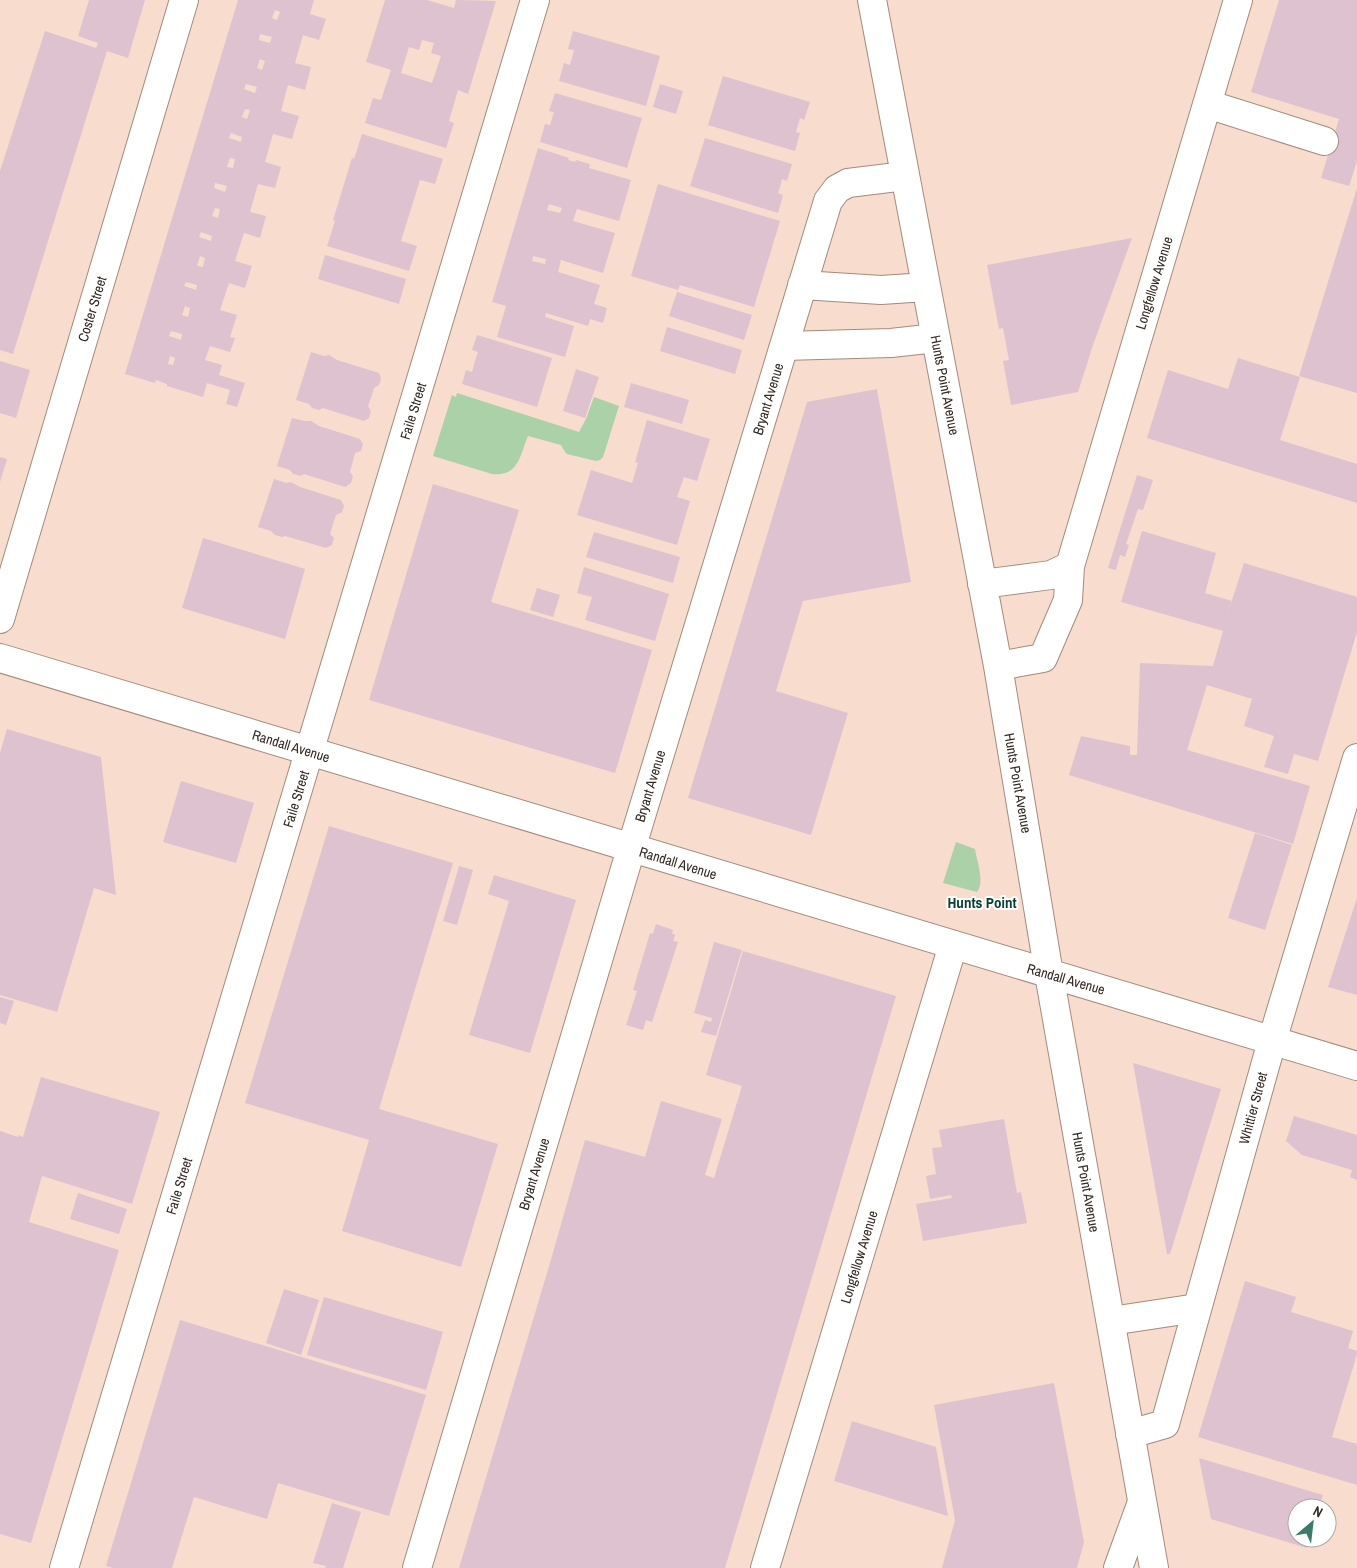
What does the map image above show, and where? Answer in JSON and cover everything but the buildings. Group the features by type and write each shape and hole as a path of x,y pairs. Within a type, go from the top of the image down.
{"street":[{"name":"Coster Street","path":"0,619 184,0"},
{"name":"Faile Street","path":"64,1568 535,0"},
{"name":"Hunts Point Avenue","path":"872,0 998,666 1049,974 1154,1568"},
{"path":"880,47 893,0"},
{"name":"Longfellow Avenue","path":"998,666 1043,658 1068,600 1070,566 1238,0"},
{"path":"1207,104 1324,141"},
{"name":"Bryant Avenue","path":"416,1568 631,849 828,201 837,190 848,183 905,176"},
{"path":"802,285 881,290 926,287"},
{"path":"784,346 891,343 936,338"},
{"path":"982,584 1050,575 1070,566"},
{"name":"Randall Avenue","path":"0,658 1357,1066"},
{"name":"Whittier Street","path":"1130,1434 1165,1424 1272,1041 1357,758"},
{"name":"Longfellow Avenue","path":"765,1568 952,945"},
{"path":"1110,1320 1198,1308"},
{"path":"1118,1568 1142,1502"}],"green space":[{"path":"457,393 579,432 594,397 619,406 603,457 600,460 596,461 567,454 561,445 528,436 520,457 513,468 501,474 492,474 433,456 452,395 456,397"},
{"path":"956,842 975,849 980,877 977,892 943,883"}],"district":[{"name":"Hunts Point","path":"982,903"}]}
